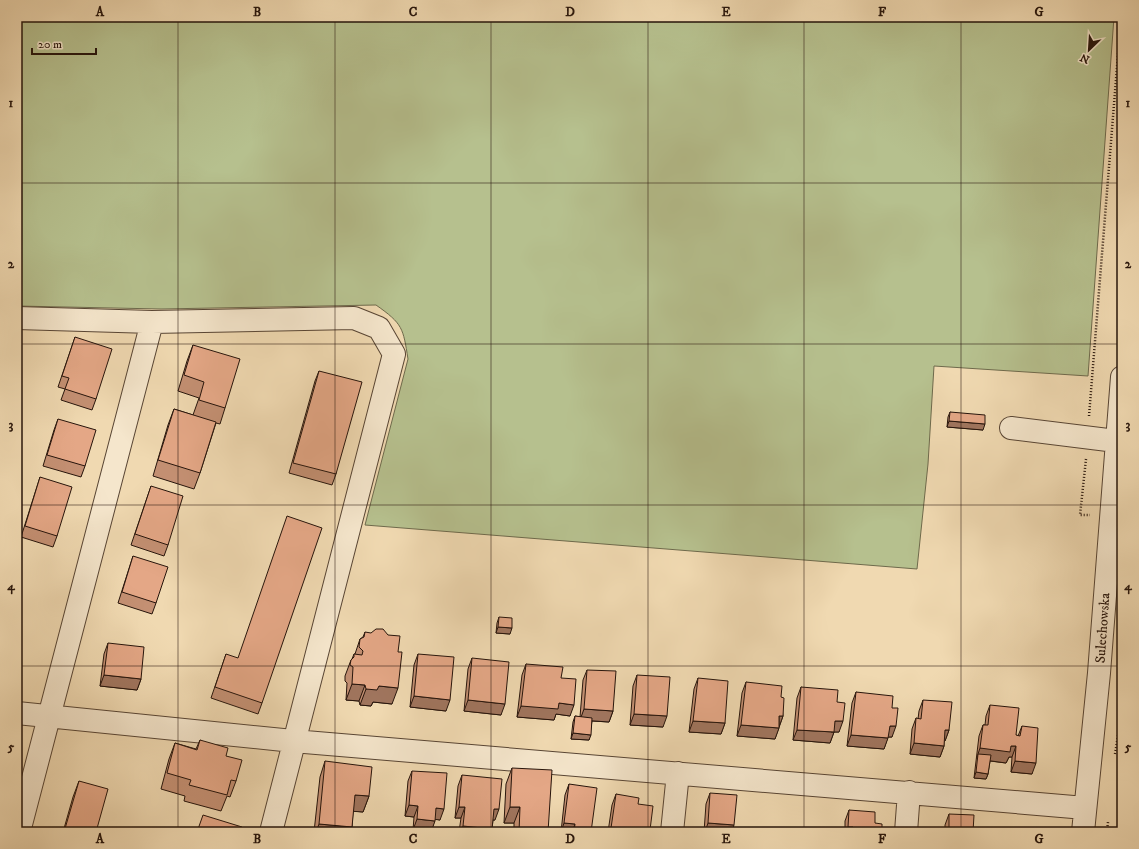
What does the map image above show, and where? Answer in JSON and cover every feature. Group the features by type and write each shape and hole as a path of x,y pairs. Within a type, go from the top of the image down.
{"street":[{"path":"17,318 152,322 354,318 379,328 394,354 270,832"},
{"path":"19,832 152,322"},
{"name":"Sulechowska","path":"1083,832 1099,673 1115,552 1110,517 1122,377"},
{"path":"1011,428 1087,439 1116,441"},
{"path":"17,712 294,741 1085,808"},
{"path":"672,832 678,773"},
{"path":"906,832 909,792"}],"path":[{"path":"1110,517 1080,515 1121,17"}],"green space":[{"path":"17,17 1114,17 1088,376 934,366 928,464 917,569 365,525 408,359 403,333 397,322 376,305 161,309 17,306"}],"building":[{"path":"75,337 112,349 96,399 65,389 69,378 62,376"},
{"path":"193,345 240,359 225,408 199,400 204,382 184,375"},
{"path":"319,371 362,382 336,474 293,463"},
{"path":"174,409 216,422 200,473 158,460"},
{"path":"950,412 985,415 985,424 949,421"},
{"path":"58,419 96,430 85,466 47,455"},
{"path":"40,477 72,487 57,536 25,526"},
{"path":"151,486 183,496 168,545 135,534"},
{"path":"287,516 322,528 262,703 215,687 226,654 238,658"},
{"path":"133,556 168,567 156,603 122,592"},
{"path":"499,617 512,618 512,628 498,627"},
{"path":"376,629 383,629 388,635 400,636 398,652 402,652 398,688 379,686 377,690 366,689 365,685 352,684 353,667 350,665 354,654 362,655 363,651 359,647 360,639 364,637 365,632 371,633"},
{"path":"108,643 144,647 141,679 104,675"},
{"path":"418,654 454,657 450,700 414,696"},
{"path":"472,658 509,662 505,704 468,700"},
{"path":"526,664 563,667 561,678 576,679 574,705 559,703 558,709 521,706"},
{"path":"587,670 616,671 613,711 584,709"},
{"path":"637,675 670,677 667,716 634,714"},
{"path":"698,678 728,681 725,723 693,721"},
{"path":"746,682 782,686 781,697 784,698 783,716 779,716 779,728 741,725"},
{"path":"801,687 838,690 837,702 845,703 843,721 835,721 834,732 797,730"},
{"path":"856,692 893,696 892,708 898,708 896,726 890,726 888,738 851,735"},
{"path":"923,700 952,702 949,730 945,730 944,746 914,743 916,718 921,719"},
{"path":"990,705 1019,708 1016,735 1020,736 1022,726 1038,728 1036,763 1015,761 1016,746 1011,746 1010,752 980,748 983,725 988,725"},
{"path":"575,716 592,718 591,735 573,733"},
{"path":"200,740 228,748 226,756 242,760 236,781 231,780 227,795 189,785 191,780 167,773 175,743 197,750"},
{"path":"978,754 991,755 988,774 976,772"},
{"path":"325,761 372,767 369,796 355,795 352,827 319,824"},
{"path":"512,768 552,770 548,832 519,832 520,807 510,807"},
{"path":"412,771 447,773 444,809 436,808 435,821 417,819 418,806 409,805"},
{"path":"462,775 502,779 499,809 494,809 492,829 463,826 465,807 459,807"},
{"path":"79,781 108,789 96,832 64,832"},
{"path":"569,784 597,788 591,832 574,832 575,824 564,823"},
{"path":"710,793 737,795 734,825 708,823"},
{"path":"616,794 639,798 638,804 653,806 650,830 643,829 643,832 617,832 618,829 611,828"},
{"path":"849,810 875,812 875,823 882,824 882,832 853,832 853,827 848,827"},
{"path":"949,814 974,815 973,832 943,832 943,829 949,829"},
{"path":"203,815 242,827 240,832 197,832"}]}
